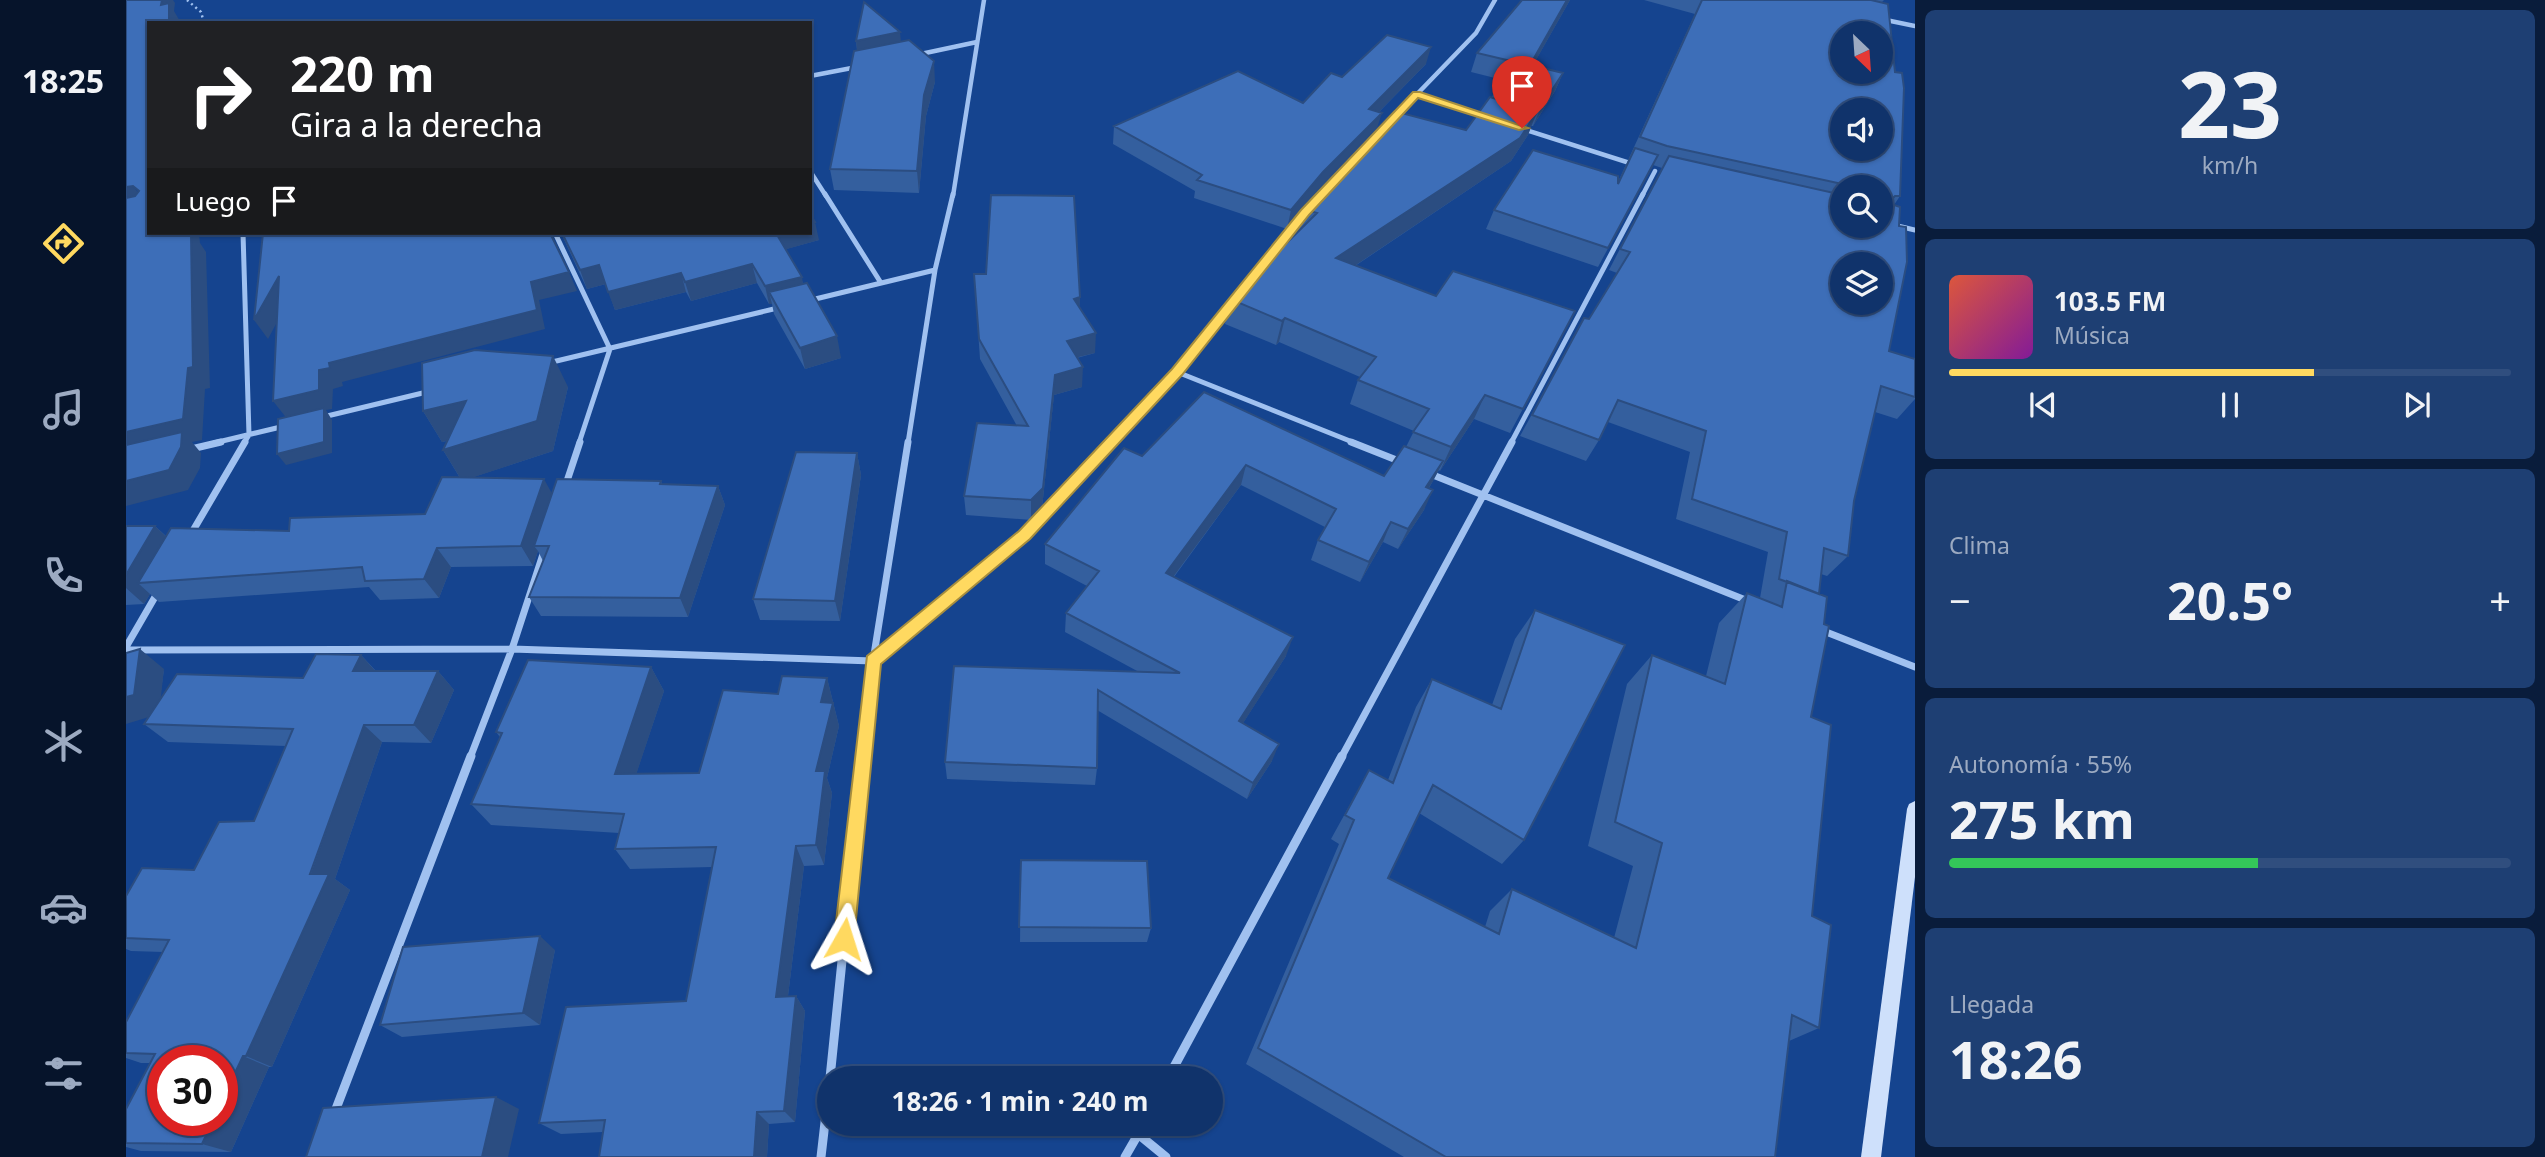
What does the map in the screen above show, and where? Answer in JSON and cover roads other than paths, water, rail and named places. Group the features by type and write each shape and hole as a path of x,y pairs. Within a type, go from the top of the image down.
{"main road":[{"path":"1871,1157 1915,809"}],"street":[{"path":"831,1066 873,661 935,270 953,194 984,0"},
{"path":"1389,123 1476,33 1495,0"},
{"path":"1877,18 1915,26"},
{"path":"913,55 978,42"},
{"path":"812,76 862,66"},
{"path":"1417,94 1496,120"},
{"path":"1509,124 1668,174"},
{"path":"1175,1066 1484,495 1655,171"},
{"path":"812,174 881,284"},
{"path":"1245,287 1314,202"},
{"path":"1893,225 1915,230"},
{"path":"187,541 248,435 243,235"},
{"path":"556,235 610,349 563,492"},
{"path":"800,303 935,270"},
{"path":"167,576 126,649 512,649 873,661 1025,535 1177,372 1237,298"},
{"path":"543,365 786,306"},
{"path":"1177,372 1407,464"},
{"path":"316,419 436,390"},
{"path":"175,453 289,425"},
{"path":"1420,470 1763,607"},
{"path":"332,1118 512,649 546,545"},
{"path":"1814,627 1915,667"},
{"path":"821,1157 823,1136"},
{"path":"1125,1157 1137,1136"},
{"path":"1140,1136 1166,1157"}]}
